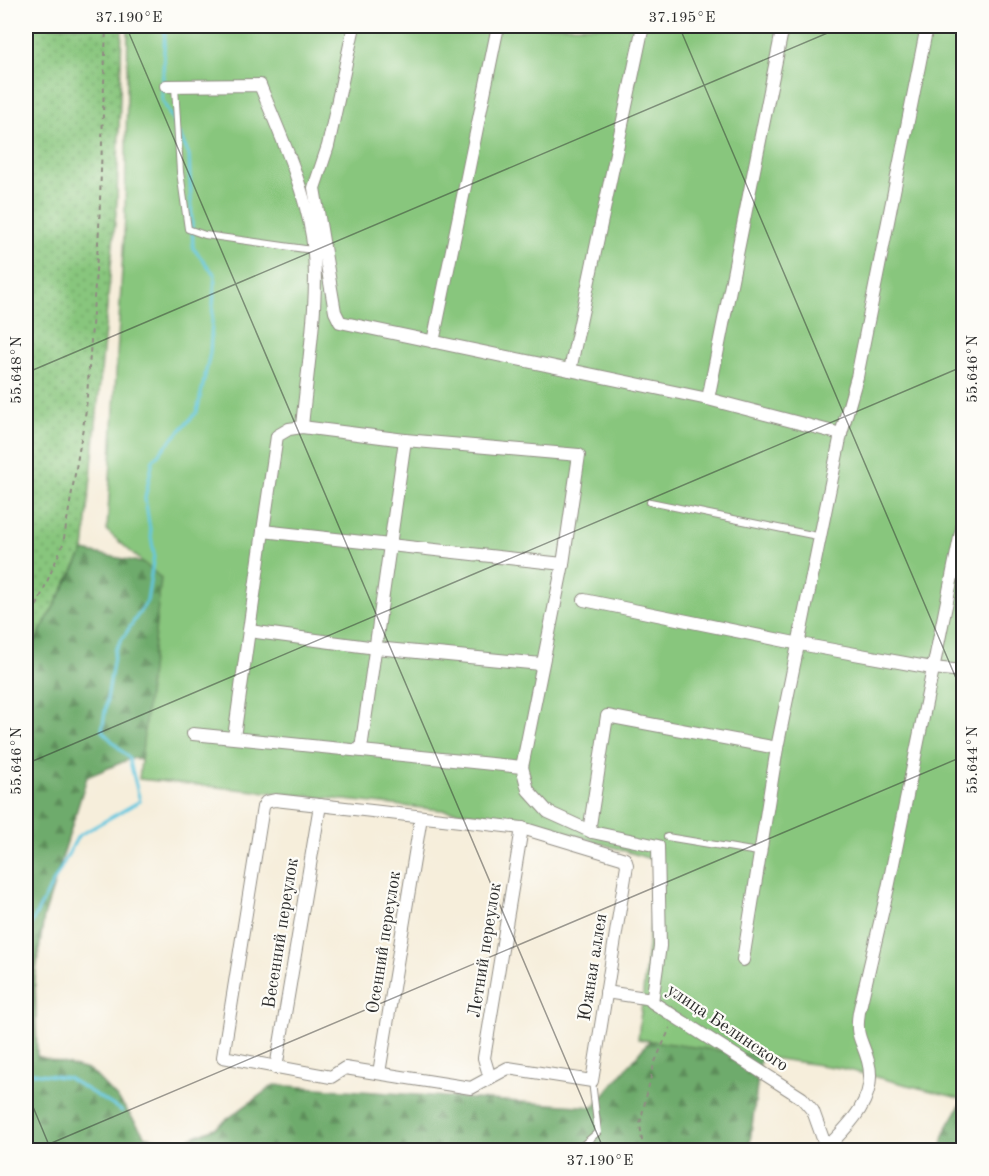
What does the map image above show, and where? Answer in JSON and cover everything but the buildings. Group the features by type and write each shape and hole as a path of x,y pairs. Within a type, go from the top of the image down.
{"street":[{"path":"354,26 328,146 314,188 335,312 340,322 349,326 708,399 841,434"},
{"path":"433,342 498,26"},
{"path":"570,370 643,26"},
{"path":"708,399 783,26"},
{"path":"742,960 758,852 777,748 822,537 841,434 857,377 927,26"},
{"path":"171,86 260,85 292,165 312,235 314,280 302,427"},
{"path":"234,736 277,436 289,429 302,427 405,440 579,455 563,564 522,767 528,790 548,812 592,832 662,841"},
{"path":"362,749 405,440"},
{"path":"826,1149 851,1124 869,1091 868,1061 856,1030 963,518"},
{"path":"263,531 563,564"},
{"path":"584,600 800,644 932,668 963,671"},
{"path":"249,631 376,648 541,664"},
{"path":"592,832 590,825 607,716 777,748"},
{"path":"193,734 234,736 522,767"},
{"path":"522,828 269,800 263,807 222,1055 228,1060 331,1077 342,1068 471,1088 508,1068 592,1081"},
{"name":"Весенний переулок","path":"276,1068 320,805"},
{"name":"Осенний переулок","path":"379,1073 422,817"},
{"name":"Южная аллея","path":"522,828 625,859 627,865 592,1081"},
{"name":"Летний переулок","path":"490,1078 484,1058 522,828"},
{"name":"улица Белинского","path":"662,841 660,946 652,1002 802,1098 813,1111 826,1149"},
{"path":"606,992 652,999"}],"lane":[{"path":"171,86 188,229 204,235 312,250"},
{"path":"650,502 822,537"},
{"path":"662,841 758,852"},
{"path":"577,1150 598,1132 592,1081"}],"path":[{"path":"26,631 63,544 86,410 99,229 106,26"},
{"path":"643,1150 640,1123 654,1064 675,1017"}],"green space":[{"path":"26,26 122,26 117,202 84,551 26,658"},
{"path":"128,26 963,26 963,1099 840,1068 638,1039 657,861 520,818 139,779 161,578 107,531 125,217"},
{"path":"84,551 233,581 171,763 132,758 87,777 44,917 35,979 37,1056 91,1071 120,1101 146,1137 183,1141 215,1128 274,1085 594,1107 685,998 767,1006 749,1150 26,1150 26,658"},
{"path":"963,1100 963,1150 941,1150 945,1131"}],"waterway":[{"path":"165,26 162,99 175,125"},
{"path":"26,954 31,924 78,836 140,801 129,758 102,731 115,650 147,601 154,555 145,498 153,460 197,412 210,353 215,275 193,248 189,155 179,134"},
{"path":"26,1072 68,1078 122,1111"}]}
